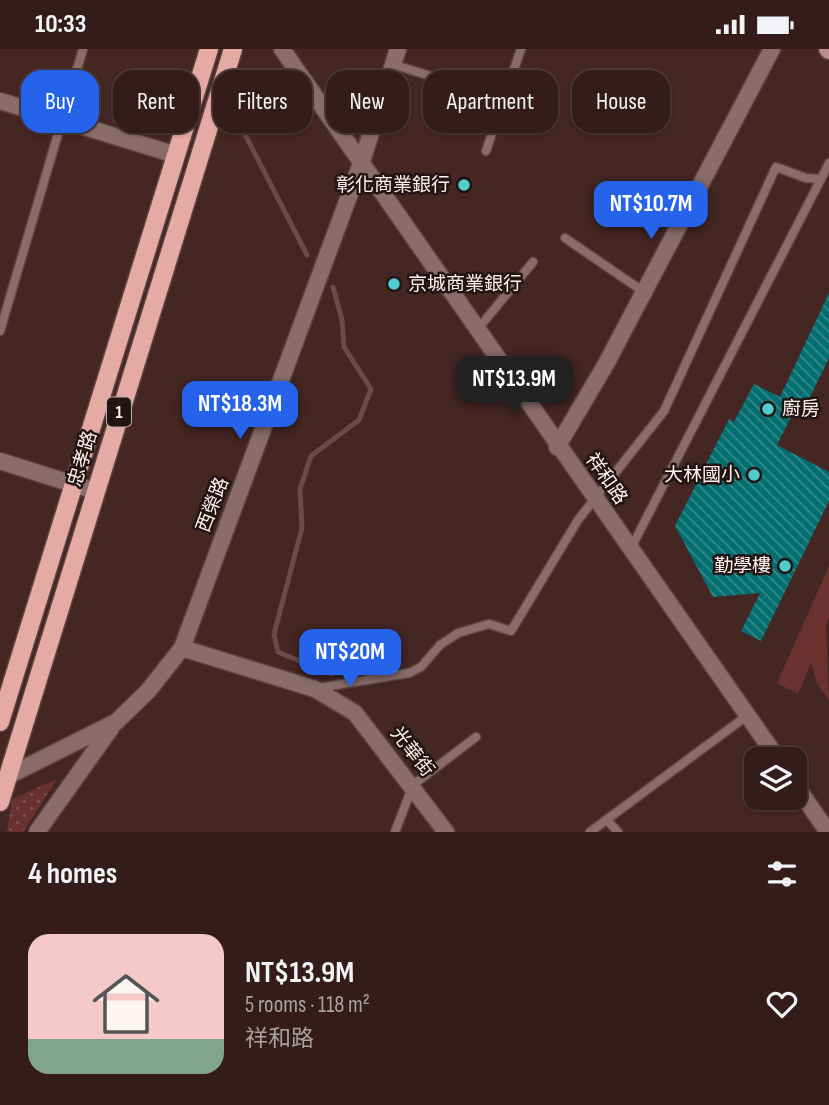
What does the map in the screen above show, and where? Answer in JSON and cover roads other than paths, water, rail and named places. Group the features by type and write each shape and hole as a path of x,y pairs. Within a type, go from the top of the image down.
{"main road":[{"name":"忠孝路","path":"0,722 72,483 209,49"},
{"name":"忠孝路","path":"0,803 3,778 233,49"}],"street":[{"name":"祥和路","path":"282,49 770,747"},
{"path":"558,447 645,292 772,49"},
{"name":"西榮路","path":"3,778 116,722 148,691 182,648 362,161 395,57"},
{"path":"0,101 21,108"},
{"path":"99,132 176,155"},
{"path":"0,461 95,491"},
{"name":"光華街","path":"182,648 316,689 355,713 413,785 446,832"},
{"path":"37,832 116,722"},
{"path":"807,802 828,832"}],"lane":[{"path":"76,70 83,49"},
{"path":"514,70 521,49"},
{"path":"395,57 428,70"},
{"path":"0,331 57,133"},
{"path":"486,151 492,133"},
{"path":"630,550 829,163"},
{"path":"316,689 409,673 421,667 440,645 468,630 489,624 511,631 594,498 664,411 776,167 806,179 821,179"},
{"path":"565,238 645,292"},
{"path":"477,330 533,262"},
{"path":"590,832 748,715"},
{"path":"395,832 413,785 476,737"},
{"path":"607,820 618,832"}],"waterway":[{"path":"244,133 307,255"},
{"path":"331,674 278,652 274,634 302,528 300,489 311,456 359,420 371,389 344,347 342,320 333,287"}],"place":[{"name":"彰化商業銀行","path":"464,185"},
{"name":"京城商業銀行","path":"394,284"},
{"name":"廚房","path":"768,409"},
{"name":"大林國小","path":"754,475"},
{"name":"勤學樓","path":"785,566"}]}
